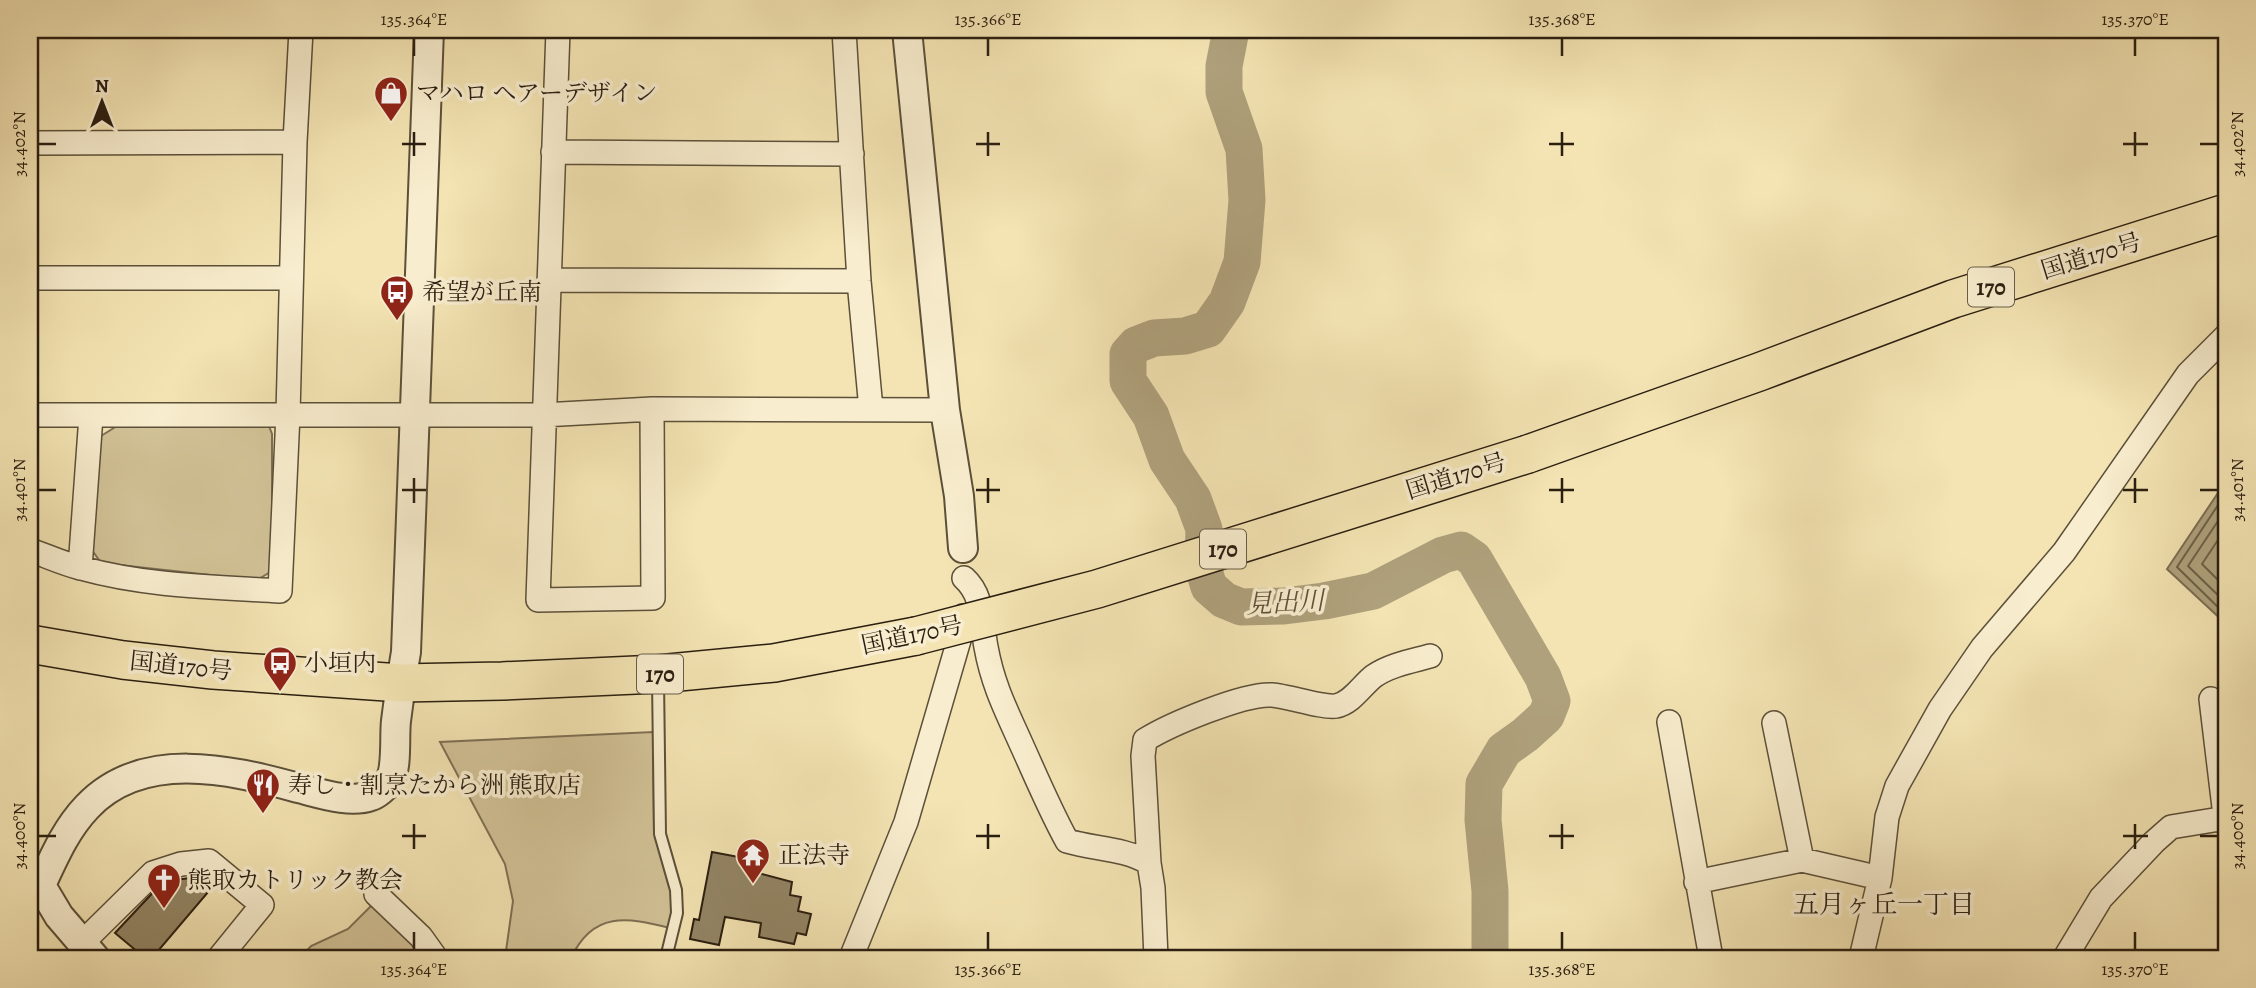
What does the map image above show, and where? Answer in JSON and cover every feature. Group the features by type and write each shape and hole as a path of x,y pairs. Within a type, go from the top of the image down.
{"highway":[{"name":"国道170号","path":"30,645 124,660 213,670 401,683 658,674 774,663 916,636 1097,589 1528,454 1759,372 1952,299 2226,213"},
{"name":"国道170号","path":"1759,372 1980,303 2226,232"}],"street":[{"path":"30,550 80,568 185,586 280,591 301,30"},
{"path":"219,958 262,905 209,861 181,864 153,873 88,951 60,916 35,875 82,814 109,789 132,776 180,769 218,770 348,798 372,796 389,782 394,762 406,652 429,30"},
{"path":"558,30 538,600 653,598 652,409"},
{"path":"844,30 859,281 871,409"},
{"path":"851,958 915,793 959,639 964,607 959,496 945,410 907,30"},
{"path":"30,143 295,142"},
{"path":"553,152 852,154"},
{"path":"30,278 290,278"},
{"path":"549,280 859,281"},
{"path":"1861,958 1880,878 1887,817 1897,786 1941,709 1982,648 2064,552 2188,374 2226,336"},
{"path":"30,415 543,415 652,409 945,410"},
{"path":"80,568 91,416"},
{"path":"964,578 973,586 980,600 993,683 1040,790 1067,841 1125,852 1149,863"},
{"path":"1156,958 1143,757 1145,740 1189,720 1256,696 1270,695 1336,706 1351,698 1376,675 1405,662 1430,656"},
{"path":"2068,957 2101,898 2171,827 2226,821 2211,699"},
{"path":"1669,722 1711,958"},
{"path":"1774,723 1802,860"},
{"path":"1696,883 1802,860 1880,878"},
{"path":"376,894 421,937 436,958"}],"lane":[{"path":"658,674 660,834 677,901 677,913 666,958"}],"shaded area":[{"path":"117,426 269,426 272,434 272,571 257,580 101,563 92,550 101,436"},
{"path":"653,732 654,831 672,892 673,918 670,928 639,921 613,921 590,932 571,958 505,958 513,901 505,864 440,742"},
{"path":"377,900 428,958 300,958 311,946 348,929"}],"water":[{"path":"2226,481 2226,624 2167,569"}],"building":[{"path":"712,852 760,861 758,873 792,882 790,895 801,897 798,911 811,914 806,935 797,933 794,944 759,937 761,923 725,917 719,945 690,939 694,919 699,920"},
{"name":"熊取カトリック教会","path":"205,876 215,884 152,958 145,958 115,933 160,885 164,884 169,888 175,880"}],"waterway":[{"name":"見出川","path":"1231,30 1224,66 1224,92 1244,149 1247,200 1242,262 1227,302 1208,329 1185,336 1154,338 1136,345 1128,354 1128,381 1151,416 1167,460 1193,499 1204,529 1203,567 1209,587 1224,600 1241,607 1284,606 1324,601 1373,591 1443,555 1461,550 1474,559 1543,677 1552,701 1546,716 1504,750 1484,784 1483,820 1490,891 1490,958"}],"place":[{"name":"マハロ ヘアーデザイン","path":"391,123"},
{"name":"希望が丘南","path":"397,322"},
{"name":"小垣内","path":"280,693"},
{"name":"寿し・割烹たから洲 熊取店","path":"263,815"},
{"name":"正法寺","path":"753,885"},
{"name":"熊取カトリック教会","path":"164,910"}],"district":[{"name":"五月ヶ丘一丁目","path":"1884,904"}]}
